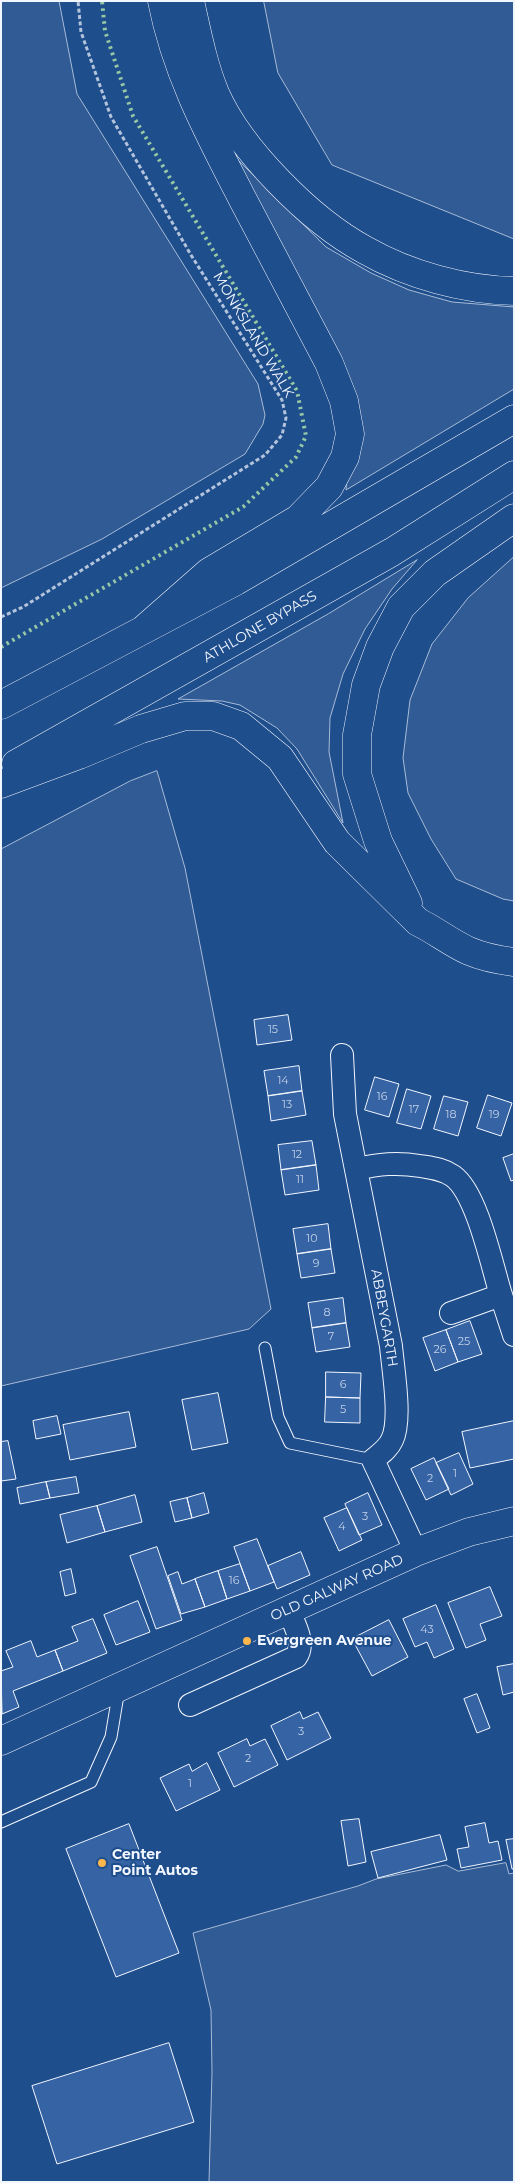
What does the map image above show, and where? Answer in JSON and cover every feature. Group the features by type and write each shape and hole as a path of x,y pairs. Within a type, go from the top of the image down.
{"main road":[{"path":"143,630 208,572 298,519 330,487 345,457 350,434 344,400 329,363 210,136 184,80 169,36 162,1"},
{"path":"190,1 199,41 216,93 242,137 282,187 324,222 364,250 422,275 494,290 514,291"},
{"path":"1,705 236,581 514,419"},
{"name":"ATHLONE BYPASS","path":"1,772 392,552 514,475"},
{"path":"418,922 378,841 357,774 357,735 366,684 380,647 401,607 435,573 514,518"},
{"path":"1,784 79,756 141,729 185,716 212,716 241,726 280,758 336,842 418,922 467,950 489,958 514,962"},
{"name":"OLD GALWAY ROAD","path":"1,1741 416,1552 469,1532 514,1521"}],"street":[{"name":"ABBEYGARTH","path":"342,1055 345,1114 391,1346 395,1383 396,1421 393,1440 373,1460"},
{"path":"356,1169 384,1163 394,1163 443,1171 454,1177 473,1203 514,1335"},
{"path":"451,1313 501,1296"},
{"path":"373,1460 416,1552"},
{"path":"190,1705 296,1657 300,1651 301,1643 288,1609"}],"lane":[{"path":"265,1348 278,1417 290,1443 373,1460"},
{"path":"1,1822 91,1782 111,1737 119,1687"}],"path":[{"name":"MONKSLAND WALK","path":"1,617 23,607 264,455 282,435 286,418 282,400 191,255 111,116 81,32 78,1"}],"shaded area":[{"path":"1,1 59,1 77,94 258,384 265,415 263,424 245,454 102,539 1,588"},
{"path":"264,1 514,1 514,239 332,165 278,73"},
{"path":"229,151 326,247 371,273 409,290 452,302 514,307 514,389 346,490 347,476 358,439"},
{"path":"514,557 514,901 503,899 456,879 431,839 408,793 403,758 410,700 432,644 468,598"},
{"path":"417,560 392,589 365,629 343,674 330,718 329,752 343,823 297,749 277,728 240,705 222,701 178,699 328,614"},
{"path":"157,771 185,868 271,1309 249,1329 1,1386 1,849 130,781"},
{"path":"506,1863 509,1874 514,1873 514,2182 209,2182 212,2072 211,2010 193,1933 358,1886 376,1879 446,1865 458,1871"}],"building":[{"path":"288,1015 292,1040 257,1045 254,1020"},
{"path":"299,1066 302,1091 268,1096 264,1071"},
{"path":"375,1077 399,1084 389,1117 365,1110"},
{"path":"407,1089 431,1096 421,1129 397,1123"},
{"path":"302,1091 306,1115 271,1121 268,1096"},
{"path":"488,1095 512,1103 501,1136 477,1128"},
{"path":"444,1096 468,1102 458,1136 434,1129"},
{"path":"312,1141 316,1165 281,1170 278,1145"},
{"path":"514,1154 514,1180 511,1181 503,1158"},
{"path":"316,1165 319,1190 285,1195 281,1170"},
{"path":"328,1224 331,1249 297,1254 293,1229"},
{"path":"331,1249 335,1273 301,1278 297,1254"},
{"path":"343,1298 346,1323 312,1328 308,1303"},
{"path":"470,1321 482,1354 458,1362 446,1330"},
{"path":"346,1323 350,1347 316,1352 312,1328"},
{"path":"446,1330 458,1362 435,1371 423,1338"},
{"path":"326,1372 361,1373 360,1398 326,1397"},
{"path":"218,1393 228,1443 192,1450 182,1400"},
{"path":"326,1397 360,1398 360,1423 325,1422"},
{"path":"129,1412 136,1447 70,1460 63,1425"},
{"path":"57,1416 61,1434 36,1439 33,1421"},
{"path":"514,1421 514,1459 470,1468 462,1432"},
{"path":"8,1441 16,1479 1,1481 1,1442"},
{"path":"459,1453 473,1484 451,1495 436,1463"},
{"path":"434,1458 449,1489 426,1500 411,1469"},
{"path":"76,1477 79,1493 50,1498 46,1482"},
{"path":"46,1482 50,1498 20,1504 17,1488"},
{"path":"204,1493 209,1513 192,1518 187,1498"},
{"path":"368,1493 382,1525 359,1535 345,1504"},
{"path":"135,1495 142,1522 105,1532 97,1506"},
{"path":"187,1498 192,1518 175,1522 170,1502"},
{"path":"97,1506 105,1532 67,1543 60,1515"},
{"path":"347,1508 362,1540 339,1551 324,1518"},
{"path":"257,1539 274,1582 250,1591 234,1547"},
{"path":"157,1547 182,1620 156,1629 130,1556"},
{"path":"301,1552 310,1575 277,1589 268,1566"},
{"path":"240,1564 250,1591 227,1599 218,1571"},
{"path":"71,1569 76,1593 65,1596 60,1572"},
{"path":"218,1571 227,1599 205,1607 195,1579"},
{"path":"178,1572 182,1584 195,1579 205,1607 181,1614 168,1576"},
{"path":"490,1587 502,1616 480,1624 486,1640 466,1648 448,1603"},
{"path":"138,1601 150,1632 116,1645 104,1615"},
{"path":"436,1605 454,1649 434,1658 427,1642 415,1647 403,1619"},
{"path":"93,1619 107,1653 63,1671 55,1650 78,1641 72,1627"},
{"path":"389,1620 408,1657 372,1676 352,1639"},
{"path":"31,1641 37,1657 55,1650 63,1671 13,1691 19,1707 2,1714 1,1671 13,1667 6,1651"},
{"path":"514,1664 514,1692 503,1695 497,1667"},
{"path":"477,1694 490,1728 477,1733 464,1699"},
{"path":"300,1712 303,1719 318,1712 331,1738 287,1760 271,1726"},
{"path":"247,1739 250,1746 265,1739 278,1765 234,1787 218,1753"},
{"path":"207,1763 220,1790 176,1811 160,1778 189,1764 192,1771"},
{"path":"359,1819 366,1862 348,1866 341,1821"},
{"path":"485,1823 489,1843 498,1841 502,1860 461,1868 457,1849 469,1847 465,1827"},
{"path":"129,1824 179,1953 116,1977 66,1849"},
{"path":"440,1835 447,1860 378,1878 371,1852"},
{"path":"514,1839 514,1869 512,1869 506,1840"},
{"path":"169,2043 194,2122 57,2164 32,2086"}],"hedge":[{"path":"1,647 243,507 296,457 306,436 297,391 133,116 105,31 102,1"}],"place":[{"name":"Evergreen Avenue","path":"247,1641"},
{"name":"Center Point Autos","path":"102,1863"}]}
